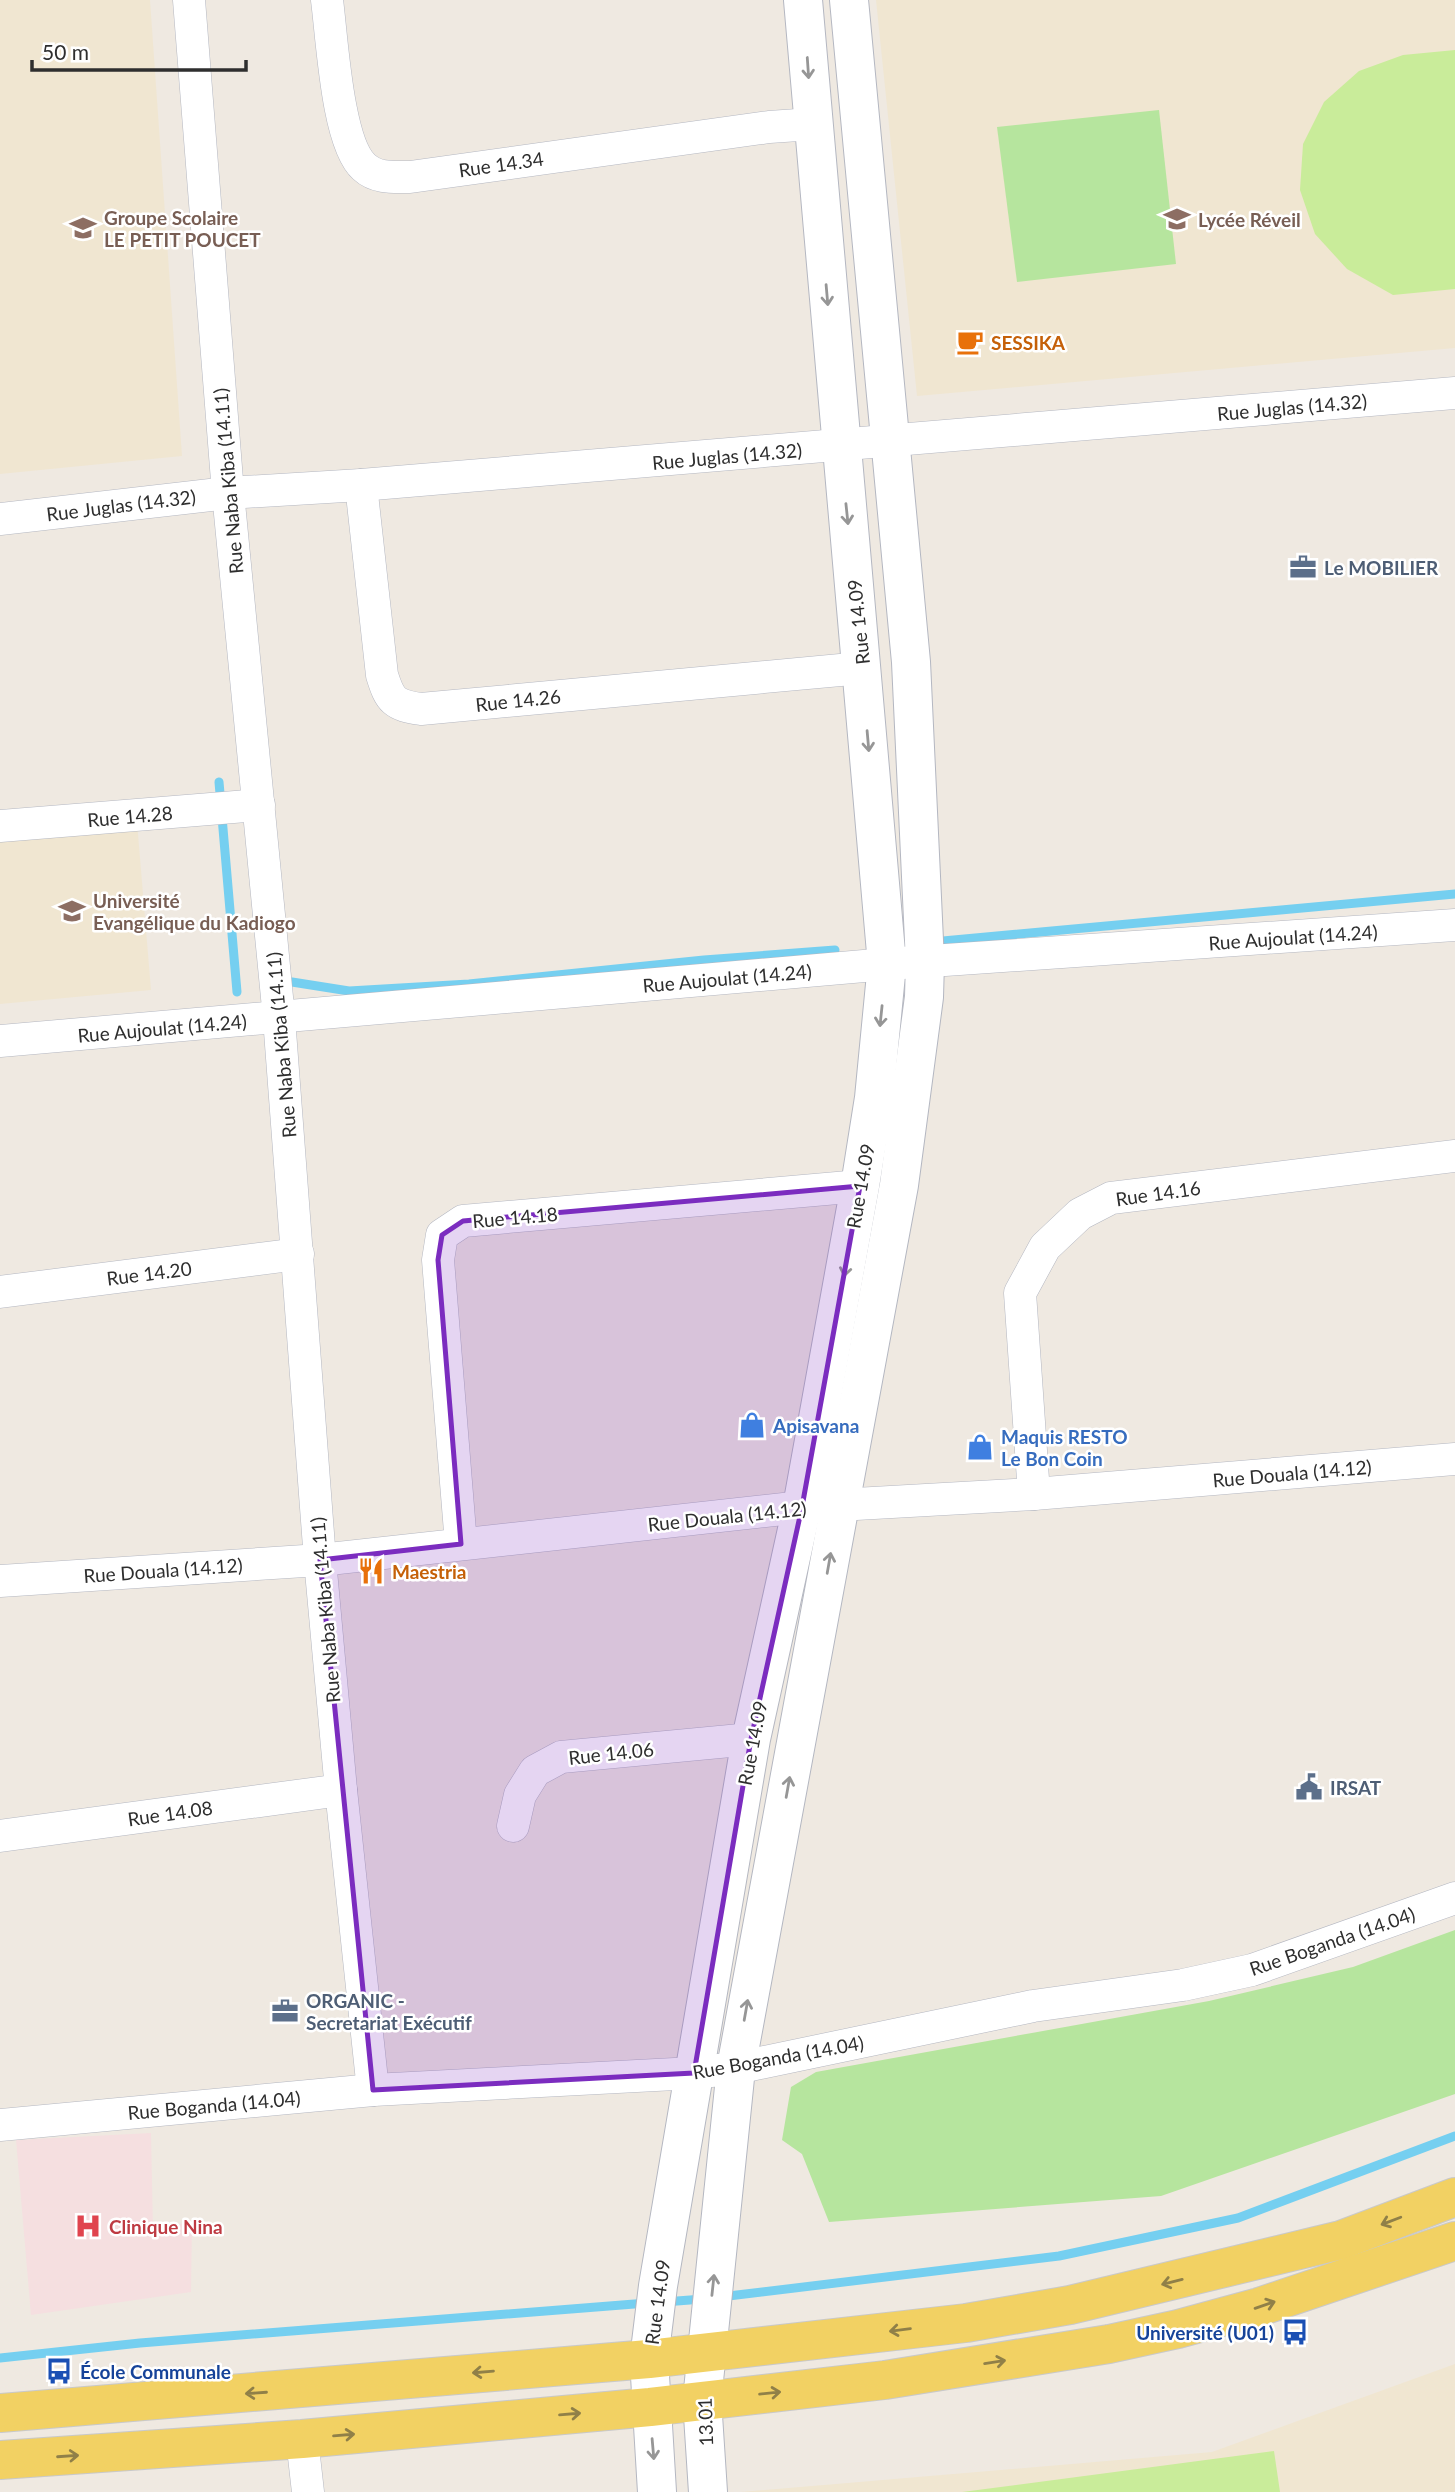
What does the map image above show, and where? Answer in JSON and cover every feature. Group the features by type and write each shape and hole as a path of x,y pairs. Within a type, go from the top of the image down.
{"main road":[{"path":"0,2413 649,2359 966,2323 1070,2305 1341,2240 1455,2197"},
{"path":"0,2460 302,2439 650,2407 886,2380 1108,2344 1178,2329 1259,2307 1455,2241"}],"street":[{"name":"Rue Naba Kiba (14.11)","path":"189,0 228,493 279,1018 320,1560 373,2090"},
{"name":"Rue 14.34","path":"327,0 342,121 364,167 385,177 410,177 769,127 813,124"},
{"name":"Rue 14.09","path":"649,2359 658,2286 751,1740 802,1507 860,1186 874,1098 887,964 803,0"},
{"name":"Rue 14.09","path":"708,2353 736,2068 899,1185 925,998 911,662 849,0"},
{"name":"Rue Juglas (14.32)","path":"0,519 228,493 361,485 840,446 1455,393"},
{"name":"Rue 14.26","path":"361,485 382,675 388,695 400,706 421,709 862,668"},
{"name":"Rue 14.28","path":"0,827 260,805"},
{"name":"Rue Aujoulat (14.24)","path":"0,1041 887,964 1455,925"},
{"name":"Rue 14.16","path":"1034,1494 1020,1293 1045,1247 1080,1214 1111,1198 1455,1156"},
{"name":"Rue 14.18","path":"461,1544 438,1259 442,1235 463,1221 860,1186"},
{"name":"Rue 14.20","path":"0,1292 298,1254"},
{"name":"Rue Douala (14.12)","path":"0,1581 320,1560 802,1507 1034,1494 1455,1459"},
{"name":"Rue 14.06","path":"513,1826 520,1796 535,1771 561,1757 751,1740"},
{"name":"Rue 14.08","path":"0,1836 341,1790"},
{"name":"Rue Boganda (14.04)","path":"0,2125 373,2090 694,2073 736,2068 1033,2007 1183,1985 1252,1970 1455,1898"},
{"name":"13.01","path":"708,2353 702,2400 708,2492"},
{"path":"649,2359 657,2492"},
{"path":"302,2439 308,2492"}],"highlighted area":[{"path":"860,1186 802,1507 751,1739 694,2073 373,2090 320,1560 461,1544 438,1260 442,1235 463,1221"}],"shaded area":[{"name":"Groupe Scolaire LE PETIT POUCET","path":"0,0 150,0 182,456 0,474"},
{"name":"Lycée Réveil","path":"876,0 1455,0 1455,348 917,396"},
{"name":"Université Evangélique du Kadiogo","path":"137,822 151,990 0,1004 0,833"},
{"name":"Clinique Nina","path":"151,2133 153,2231 192,2221 191,2292 31,2315 16,2140"},
{"path":"1455,2364 1455,2492 741,2492 1212,2452"}],"green space":[{"path":"1455,50 1455,289 1393,295 1347,269 1315,234 1300,190 1303,144 1324,102 1359,71 1403,55"},
{"path":"1159,110 1176,264 1017,282 997,127"},
{"path":"1455,1930 1455,2094 1161,2196 829,2222 802,2154 782,2140 791,2087 816,2072 1209,2001 1353,1967"},
{"path":"1274,2451 1280,2492 962,2492"}],"waterway":[{"path":"219,782 237,992"},
{"path":"932,942 1455,894"},
{"path":"292,982 349,991 469,984 704,960 835,950"},
{"path":"720,2297 1059,2256 1238,2218 1455,2136"},
{"path":"664,2302 703,2299"},
{"path":"0,2358 140,2343 647,2303"}],"place":[{"name":"Lycée Réveil","path":"1177,219"},
{"name":"Groupe Scolaire LE PETIT POUCET","path":"83,228"},
{"name":"SESSIKA","path":"970,342"},
{"name":"Le MOBILIER","path":"1303,567"},
{"name":"Université Evangélique du Kadiogo","path":"72,911"},
{"name":"Apisavana","path":"752,1425"},
{"name":"Maquis RESTO Le Bon Coin","path":"980,1447"},
{"name":"Maestria","path":"371,1571"},
{"name":"IRSAT","path":"1309,1787"},
{"name":"ORGANIC - Secretariat Exécutif","path":"285,2011"},
{"name":"Clinique Nina","path":"88,2226"},
{"name":"Université (U01)","path":"1295,2332"},
{"name":"École Communale","path":"59,2371"}]}
